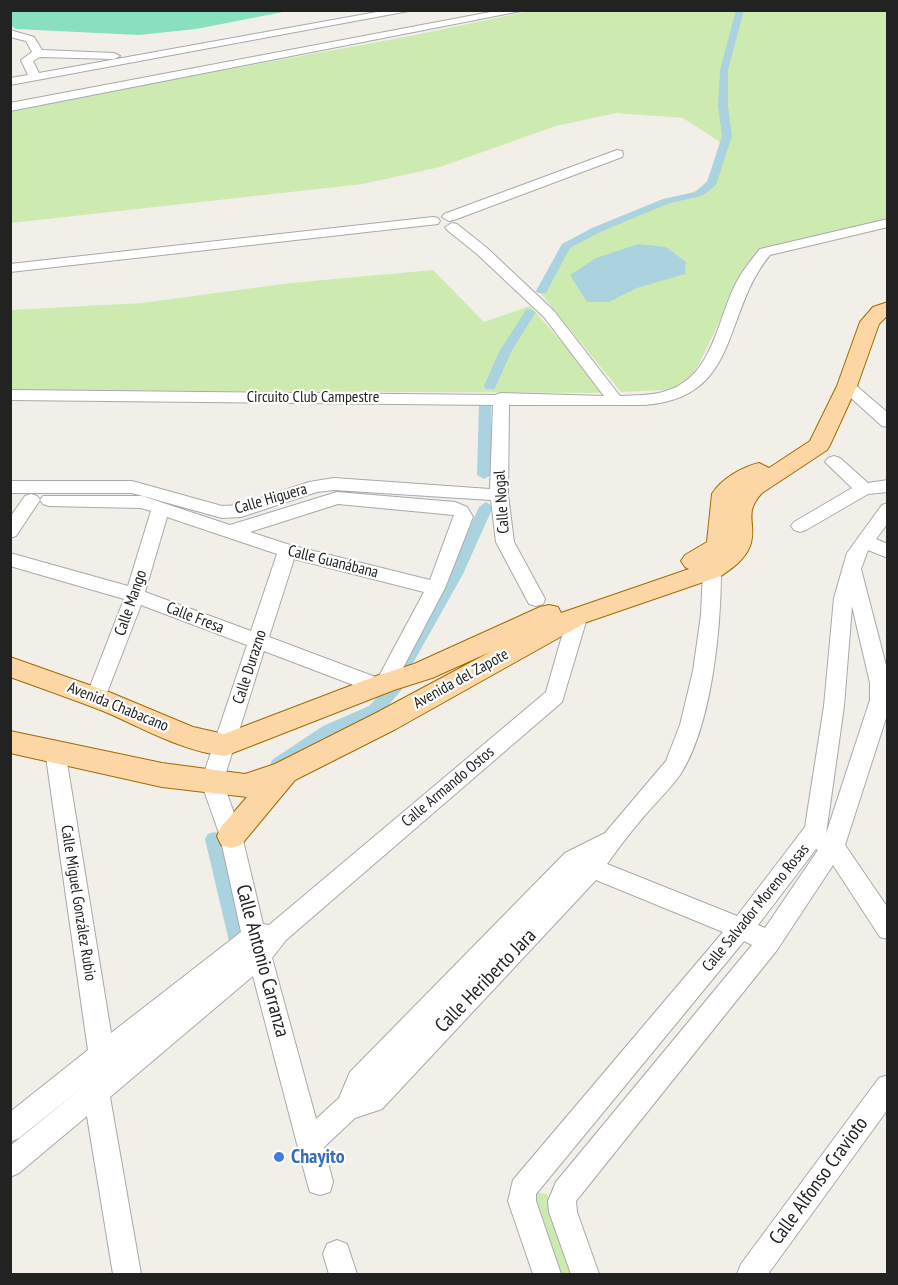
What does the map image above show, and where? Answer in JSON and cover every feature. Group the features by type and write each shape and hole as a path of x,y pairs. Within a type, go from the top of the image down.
{"main road":[{"path":"703,565 718,546 723,494 730,487 795,448 810,433 821,413 862,306 888,297"},
{"path":"703,565 728,559 739,544 740,510 743,499 754,488 819,445 847,386 870,322 880,311 888,308"},
{"name":"Avenida del Zapote","path":"212,782 245,786 285,772 386,721 578,615 703,565"},
{"name":"Avenida del Zapote","path":"225,745 423,671 647,575 703,565"},
{"name":"Avenida Chabacano","path":"10,667 96,697 213,745 225,745"},
{"path":"10,742 55,750 162,776 212,782"},
{"path":"231,836 285,772"}],"street":[{"path":"10,82 409,10"},
{"path":"460,10 473,21"},
{"path":"10,107 473,21 521,10"},
{"path":"10,33 30,39 38,53"},
{"path":"35,78 27,60 38,53 153,58"},
{"path":"450,222 617,154"},
{"path":"10,268 433,221 439,217 450,222 549,314 616,401"},
{"name":"Circuito Club Campestre","path":"10,394 616,401 669,396 692,386 708,368 745,279 756,261 765,252 888,223"},
{"path":"847,386 888,422"},
{"name":"Calle Nogal","path":"501,398 499,495 505,542 536,599"},
{"path":"834,462 864,489"},
{"name":"Calle Higuera","path":"10,487 132,487 222,512 241,511 315,486 334,484 499,495"},
{"path":"800,526 864,489 888,486"},
{"name":"Calle Higuera","path":"10,500 142,502 232,531 337,498 454,508 461,511 464,517 436,588"},
{"path":"10,532 31,500"},
{"name":"Calle Mango","path":"96,697 135,595 161,508"},
{"name":"Calle Salvador Moreno Rosas","path":"822,841 816,826 834,706 843,598 856,553 862,541 888,508"},
{"name":"Calle Guanábana","path":"232,531 287,551 436,588"},
{"path":"862,541 888,552"},
{"name":"Calle Durazno","path":"212,782 287,551"},
{"name":"Calle Fresa","path":"10,559 135,595 258,642 381,685"},
{"name":"Calle Heriberto Jara","path":"311,1141 348,1107 373,1100 582,865 610,840 673,767 690,729 702,670 713,593 703,565"},
{"path":"852,570 884,705"},
{"path":"381,685 436,588"},
{"name":"Calle Armando Ostos","path":"10,1164 96,1091 264,941 555,696 578,615"},
{"name":"Calle Salvador Moreno Rosas","path":"585,1275 563,1212 562,1202 575,1180 769,942 822,841 876,717 884,705"},
{"name":"Calle Miguel González Rubio","path":"55,750 102,1057"},
{"name":"Calle Antonio Carranza","path":"212,782 264,941 320,1182"},
{"path":"822,841 888,929"},
{"name":"Calle Salvador Moreno Rosas","path":"547,1275 522,1201 523,1190 741,928 822,841"},
{"path":"582,865 741,928 769,942"},
{"name":"Calle Armando Ostos","path":"10,1129 102,1057 264,941"},
{"name":"Calle Alfonso Cravioto","path":"751,1275 888,1087"},
{"path":"96,1091 127,1275"},
{"path":"548,1159 575,1180"}],"green space":[{"path":"11,10 288,11 196,29 139,35 16,29 11,26"},
{"path":"530,11 887,11 887,220 770,249 736,287 698,366 683,385 665,390 621,392 537,289 565,245 610,222 698,190 714,174 720,142 683,118 616,113 556,126 440,167 363,184 11,223 11,109 410,36"},
{"path":"433,270 484,322 530,306 605,391 604,393 11,390 11,310 142,303 290,283"},
{"path":"529,1192 547,1194 577,1274 559,1274"}],"water":[{"path":"638,244 666,247 686,262 685,274 637,288 609,302 587,302 570,275 596,258"}],"waterway":[{"path":"542,291 566,246 596,230 667,201 698,194 712,183 727,136 723,106 724,70 740,10"},
{"path":"490,386 505,352 530,312"},
{"path":"484,475 485,405"},
{"path":"403,668 456,574 486,507"},
{"path":"278,765 329,731 375,710 396,687"},
{"path":"214,839 241,954"}],"place":[{"name":"Chayito","path":"279,1157"}]}
